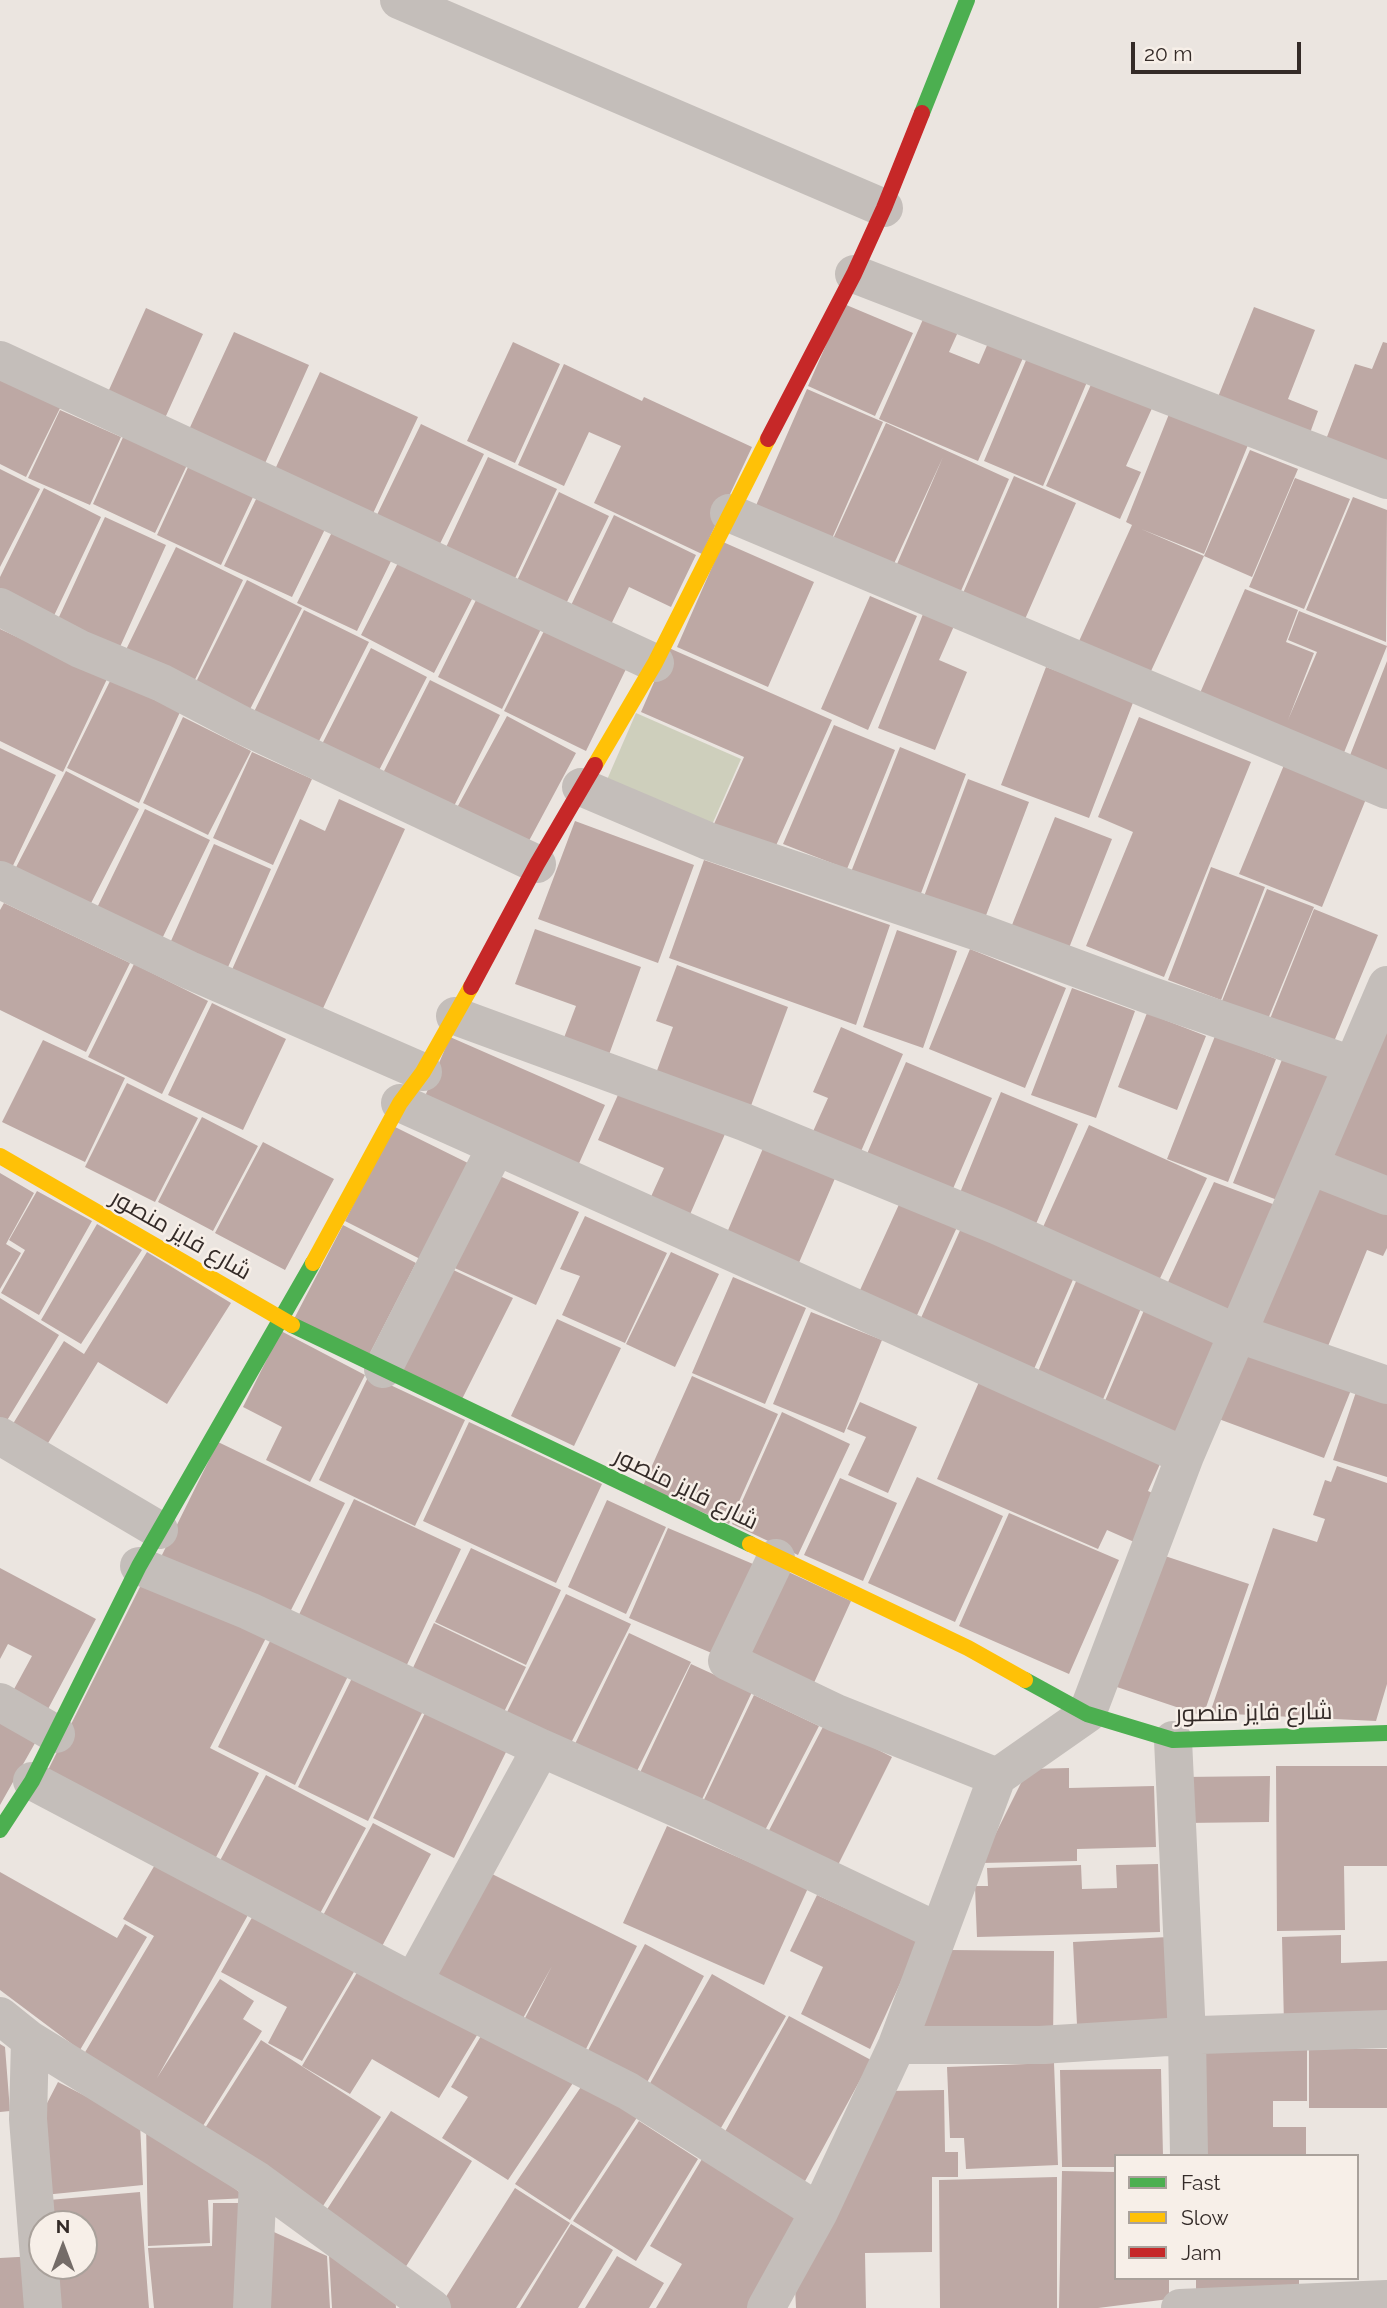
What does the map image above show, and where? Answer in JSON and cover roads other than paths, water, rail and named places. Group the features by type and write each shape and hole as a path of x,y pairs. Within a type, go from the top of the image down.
{"street":[{"path":"399,0 884,208"},
{"path":"0,1830 32,1781 159,1530 281,1320 400,1103 455,1016 537,864 655,663 729,513 854,274 884,208 967,0"},
{"path":"854,274 1387,480"},
{"path":"0,360 655,663"},
{"path":"729,513 1387,790"},
{"path":"0,607 80,649 162,683 242,725 537,864"},
{"path":"581,787 708,841 984,934 1149,995 1352,1065"},
{"path":"0,880 189,970 422,1072"},
{"path":"766,2308 819,2213 897,2045 997,1777 1087,1714 1185,1456 1352,1065 1383,1004"},
{"path":"455,1016 744,1122 998,1226 1239,1334 1387,1385"},
{"path":"400,1103 1185,1456"},
{"path":"383,1369 496,1147"},
{"name":"شارع فايز منصور","path":"0,1156 281,1320 968,1648 1087,1714 1173,1740 1387,1733"},
{"path":"1311,1166 1387,1196"},
{"path":"0,1436 159,1530"},
{"path":"776,1558 727,1661 836,1713 997,1777"},
{"path":"139,1566 249,1611 541,1748 702,1819 939,1933"},
{"path":"0,1702 56,1734"},
{"path":"1173,1740 1187,2036 1189,2154"},
{"path":"413,1982 541,1748"},
{"path":"32,1781 413,1982 628,2091 819,2213"},
{"path":"0,2016 30,2040 258,2181 432,2308"},
{"path":"897,2045 1040,2045 1187,2036 1387,2029"},
{"path":"30,2040 14,2120 43,2308"},
{"path":"252,2308 258,2181"},
{"path":"1187,2298 1387,2299"}]}
